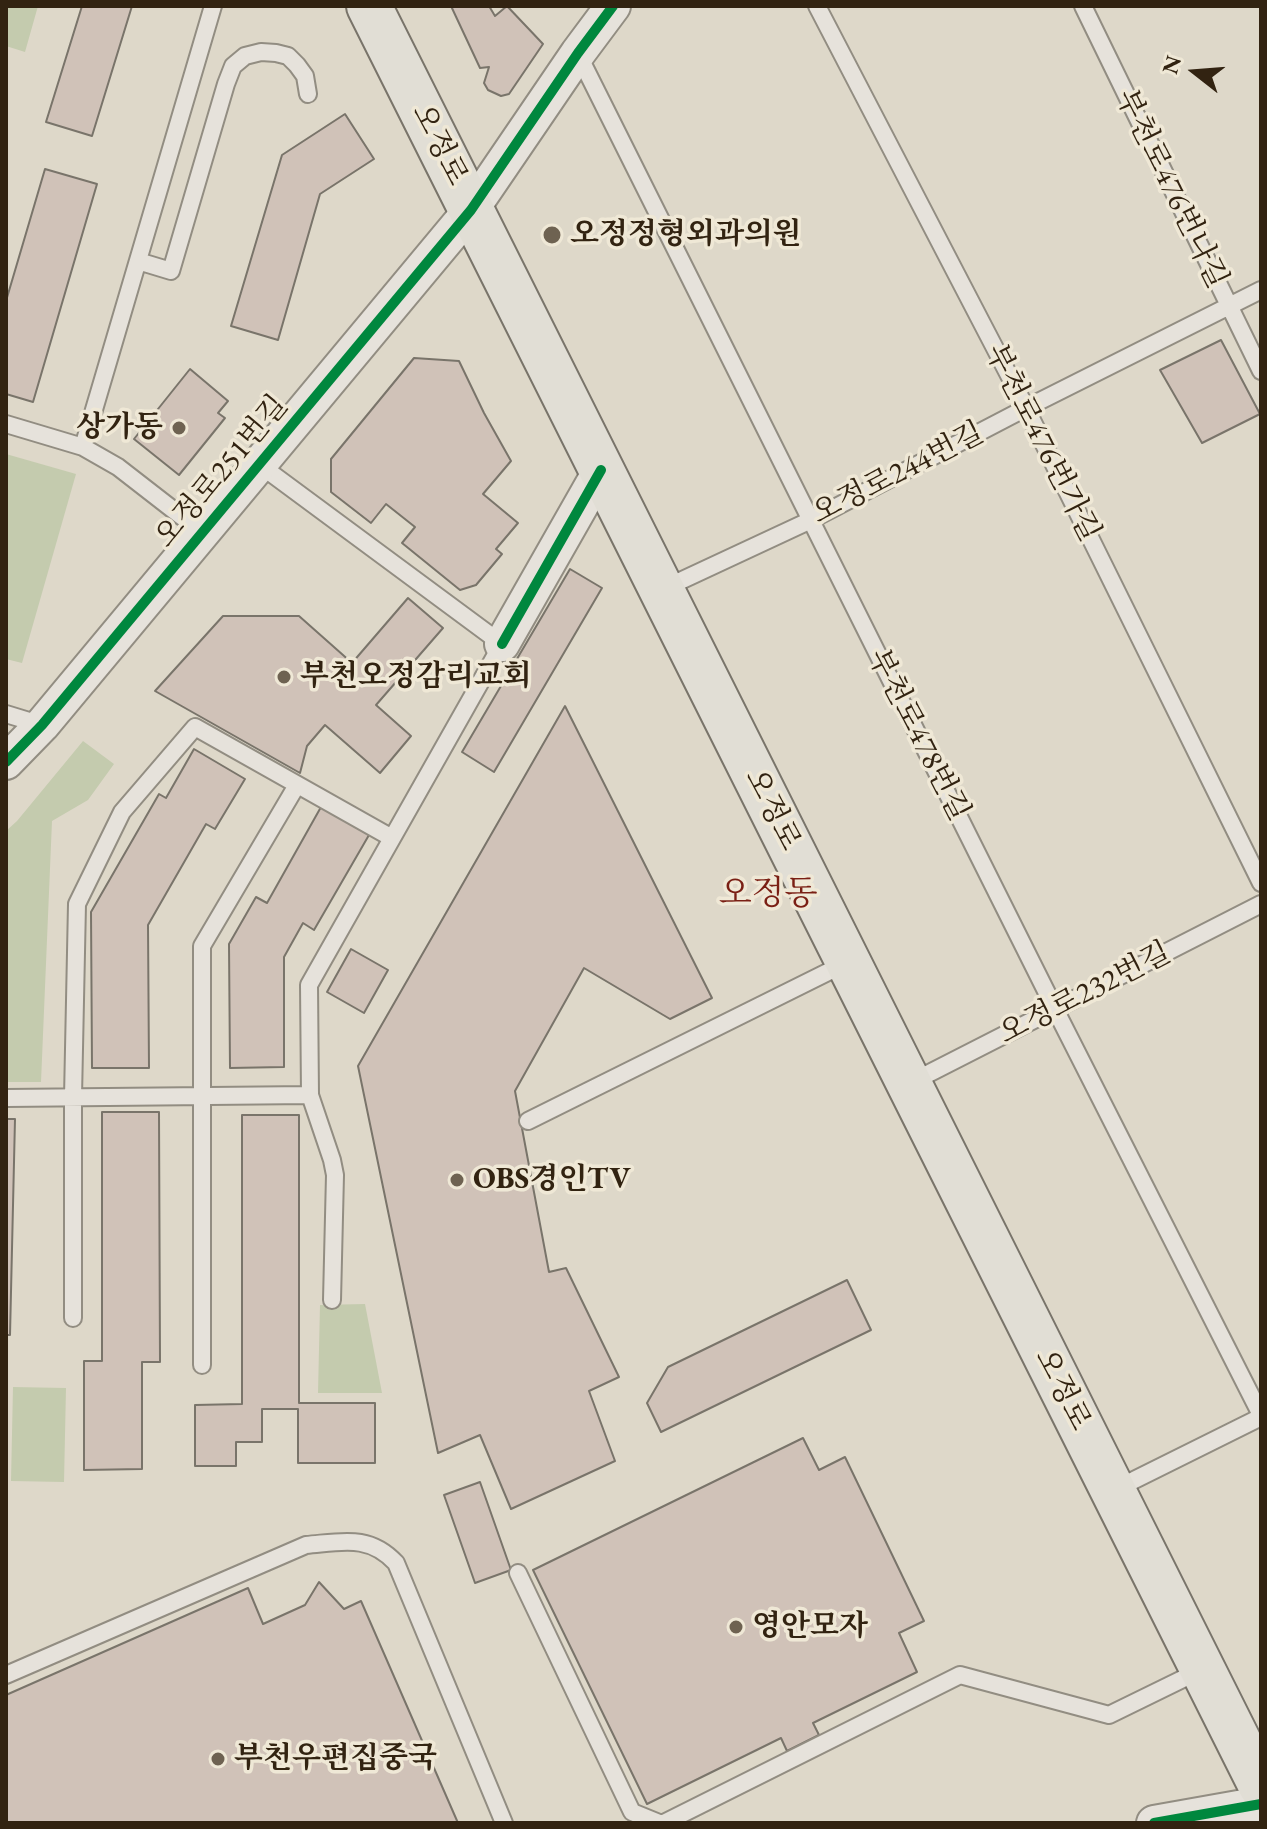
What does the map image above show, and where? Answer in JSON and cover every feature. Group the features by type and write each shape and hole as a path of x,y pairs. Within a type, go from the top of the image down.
{"main road":[{"name":"오정로","path":"369,6 1261,1786"}],"street":[{"name":"오정로251번길","path":"6,762 42,725 471,210 613,6"},
{"path":"502,644 601,470"},
{"path":"1154,1823 1261,1804"}],"lane":[{"path":"83,447 213,6"},
{"name":"부천로476번가길","path":"817,6 1026,408 1261,883"},
{"name":"부천로476번나길","path":"1083,6 1261,371"},
{"path":"138,261 171,271 233,66 245,56 261,52 288,56 305,76 308,94"},
{"name":"부천로478번길","path":"578,53 1261,1416"},
{"name":"오정로244번길","path":"662,590 811,520 1261,290"},
{"path":"6,424 83,447 118,467 203,533"},
{"path":"260,465 502,644 309,985 310,1095 335,1175 332,1300"},
{"path":"6,714 42,725"},
{"path":"73,1318 77,904 122,812 195,727 392,838"},
{"path":"202,1365 202,946 297,785"},
{"name":"오정로232번길","path":"909,1084 1261,904"},
{"path":"528,1121 848,962"},
{"path":"6,1098 310,1095"},
{"path":"1113,1491 1261,1416"},
{"path":"6,1675 306,1545 357,1541 373,1545 396,1563 504,1823"},
{"path":"518,1573 632,1812 661,1823 960,1675 1109,1715 1202,1669"}],"green space":[{"path":"6,6 38,6 25,52 6,46"},
{"path":"6,454 76,474 22,663 6,659"},
{"path":"83,741 114,764 88,800 52,821 41,1082 6,1082 6,831"},
{"path":"365,1304 382,1393 318,1393 320,1305"},
{"path":"13,1387 66,1388 64,1482 11,1481"}],"building":[{"path":"82,6 132,6 92,136 46,122"},
{"path":"451,6 489,6 495,16 507,6 543,44 509,94 501,96 488,90 484,83 489,67 480,68"},
{"path":"345,114 374,159 320,194 278,340 231,326 282,155"},
{"path":"45,169 97,184 33,402 6,394 6,301"},
{"path":"1221,340 1260,414 1202,443 1160,370"},
{"path":"414,358 459,361 511,461 483,494 518,523 496,549 502,554 476,585 460,590 402,543 415,527 386,504 371,523 331,492 331,459"},
{"name":"상가동","path":"190,369 228,401 218,413 225,418 179,475 134,439"},
{"path":"570,569 602,588 494,772 462,752"},
{"name":"부천오정감리교회","path":"408,598 443,628 376,705 411,736 380,773 325,725 307,746 300,773 155,691 223,616 299,616 352,663"},
{"name":"OBS경인TV","path":"565,706 712,998 670,1019 584,968 515,1091 549,1272 566,1268 619,1377 589,1391 615,1461 511,1509 480,1435 438,1453 358,1066"},
{"path":"194,749 245,779 215,829 206,824 148,925 149,1068 92,1068 91,912 159,794 166,798"},
{"path":"321,807 369,835 314,930 303,923 284,957 284,1067 230,1068 229,944 256,897 267,903"},
{"path":"351,949 388,970 364,1013 327,992"},
{"path":"102,1112 159,1112 160,1362 142,1362 142,1469 84,1470 84,1361 102,1361"},
{"path":"242,1115 299,1115 299,1403 375,1403 375,1463 298,1463 298,1409 262,1409 262,1442 236,1442 236,1466 195,1466 195,1405 242,1404"},
{"path":"6,1119 15,1119 10,1335 6,1335"},
{"path":"847,1280 871,1330 661,1432 647,1403 668,1367"},
{"name":"영안모자","path":"803,1438 819,1470 845,1457 924,1621 899,1633 917,1672 813,1723 819,1735 787,1751 781,1738 647,1804 533,1570"},
{"path":"480,1482 511,1570 475,1583 444,1495"},
{"name":"부천우편집중국","path":"319,1582 344,1609 361,1601 458,1823 6,1823 6,1695 248,1588 263,1624 305,1605"}],"cycle path":[{"path":"6,762 42,725 471,210 613,6"},
{"path":"502,644 601,470"},
{"path":"1154,1823 1261,1804"}],"place":[{"name":"오정정형외과의원","path":"552,235"},
{"name":"상가동","path":"179,428"},
{"name":"부천오정감리교회","path":"284,677"},
{"name":"OBS경인TV","path":"457,1180"},
{"name":"영안모자","path":"736,1627"},
{"name":"부천우편집중국","path":"218,1759"}],"district":[{"name":"오정동","path":"768,895"}]}
